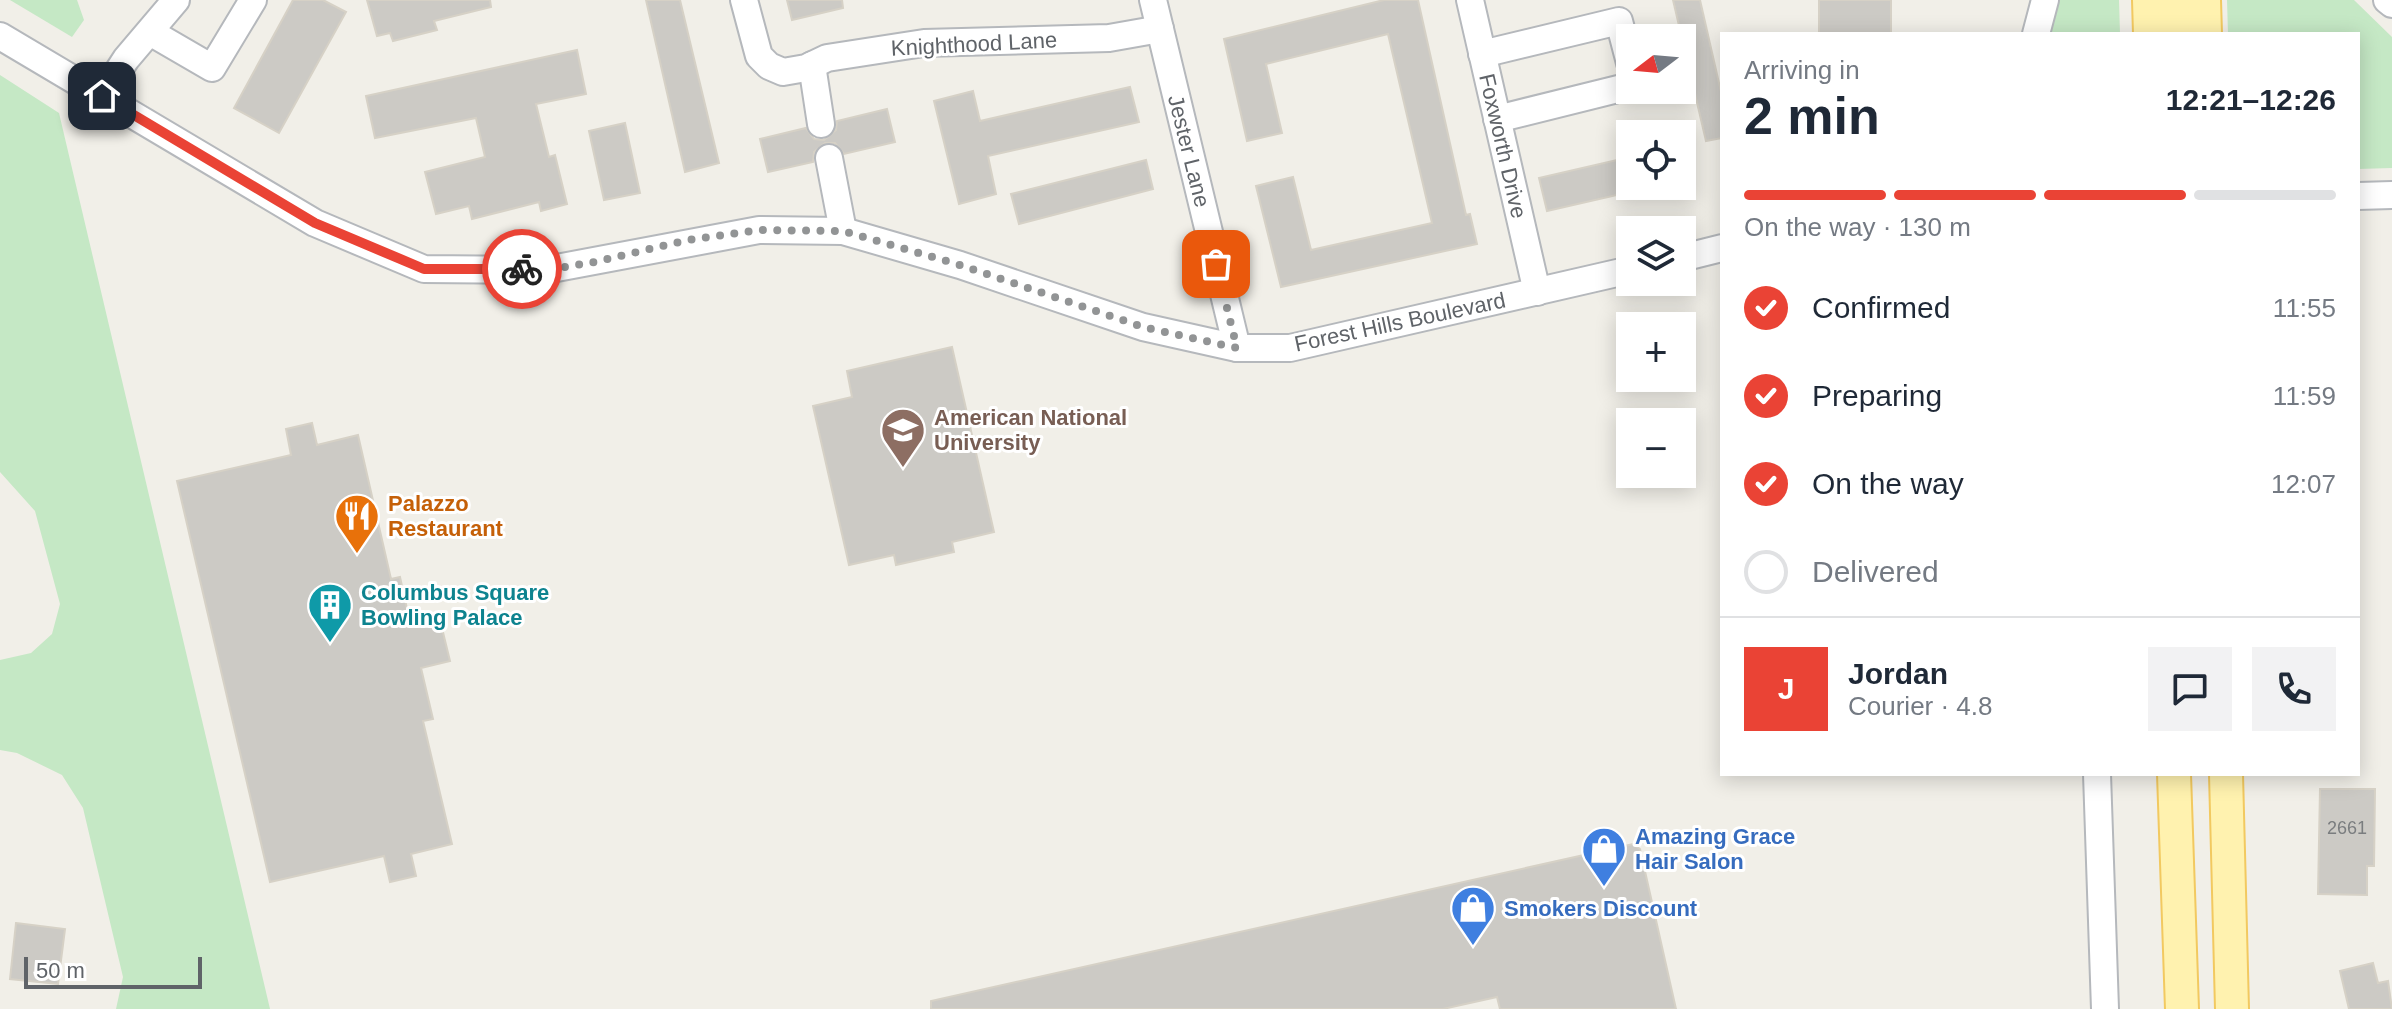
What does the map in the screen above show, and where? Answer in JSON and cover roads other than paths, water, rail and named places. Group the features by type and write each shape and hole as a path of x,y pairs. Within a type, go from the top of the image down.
{"main road":[{"path":"2149,0 2150,32"},
{"path":"2174,0 2176,32"},
{"path":"2204,0 2205,32"},
{"path":"2174,776 2182,1009"},
{"path":"2226,776 2232,1009"}],"street":[{"path":"102,96 126,59 176,0"},
{"path":"150,32 212,68 253,0"},
{"name":"Knighthood Lane","path":"744,0 759,56 769,66 783,72 827,58 924,43 1109,38 1160,29"},
{"name":"Jester Lane","path":"1153,0 1237,348"},
{"name":"Foxworth Drive","path":"1470,0 1537,292"},
{"path":"2037,32 2045,0"},
{"path":"2387,0 2392,4"},
{"path":"1482,54 1619,21 1620,24"},
{"name":"Forest Hills Boulevard","path":"0,36 315,223 424,269 546,270 688,240 759,230 843,231 960,265 1143,327 1237,348 1290,348 1616,273"},
{"path":"812,65 821,124"},
{"path":"1497,119 1616,89"},
{"path":"829,158 843,231"},
{"path":"2360,196 2392,195"},
{"path":"1696,254 1720,248"},
{"path":"2097,776 2105,1009"}],"place":[{"name":"American National University","path":"903,469"},
{"name":"Palazzo Restaurant","path":"357,555"},
{"name":"Columbus Square Bowling Palace","path":"330,644"},
{"name":"Amazing Grace Hair Salon","path":"1604,888"},
{"name":"Smokers Discount","path":"1473,947"}]}
